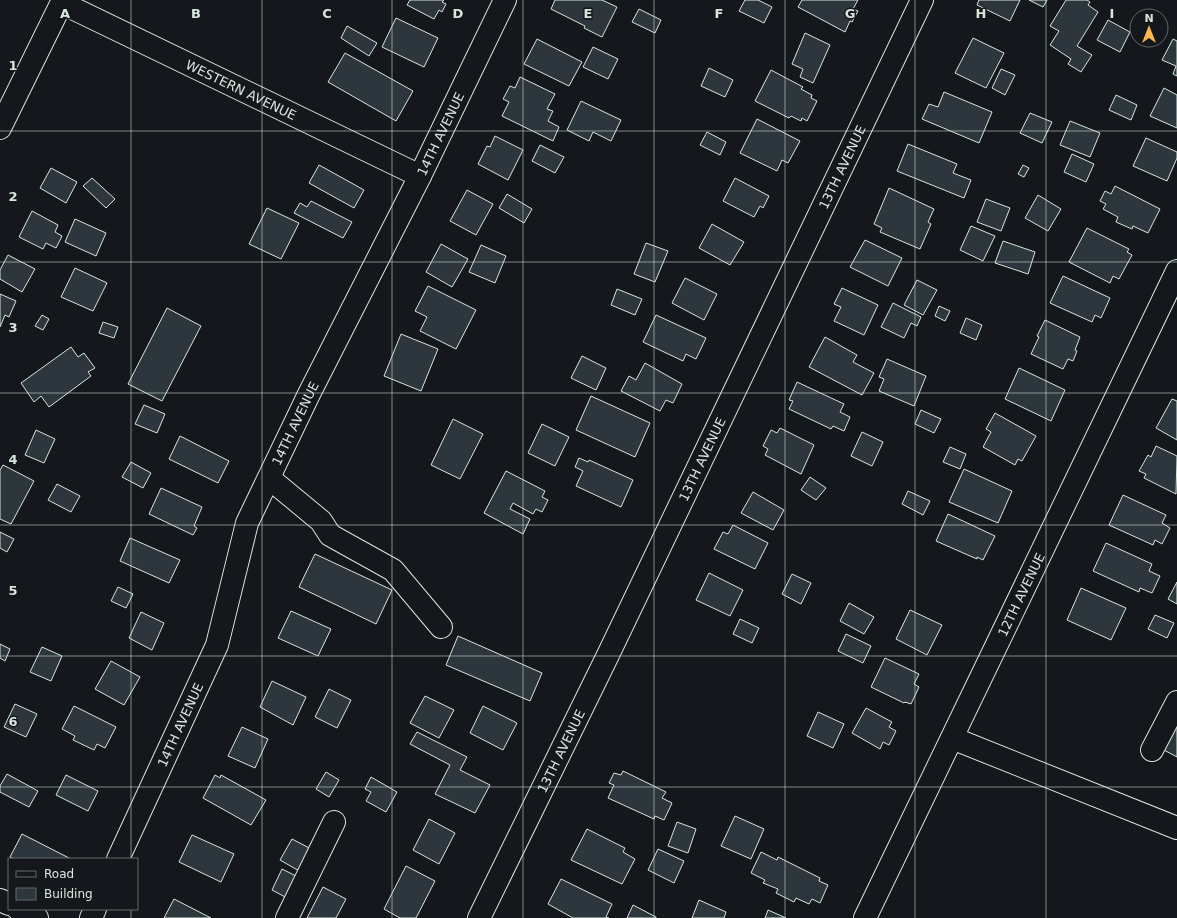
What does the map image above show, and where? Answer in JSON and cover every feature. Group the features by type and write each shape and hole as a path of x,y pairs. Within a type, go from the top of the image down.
{"street":[{"name":"14TH AVENUE","path":"118,858 217,645 247,523 420,176 505,0"},
{"name":"13TH AVENUE","path":"479,918 608,655 922,0"},
{"name":"WESTERN AVENUE","path":"62,1 420,176"},
{"path":"0,128 62,1"},
{"name":"12TH AVENUE","path":"865,918 1177,271"},
{"path":"269,478 321,522 330,535 393,570 441,627"},
{"path":"1152,750 1177,702"},
{"path":"952,738 1177,828"},
{"path":"288,918 334,822"},
{"path":"20,910 37,918"}],"building":[{"path":"410,0 444,0 442,2 446,4 442,12 439,10 434,19 407,5"},
{"path":"555,0 602,0 617,7 602,37 584,28 585,26 551,9"},
{"path":"745,0 758,0 772,7 764,23 739,11"},
{"path":"802,0 858,0 853,9 858,11 852,22 850,21 845,32 798,7"},
{"path":"979,0 1020,0 1010,21 977,5"},
{"path":"1029,0 1047,0 1043,7"},
{"path":"1066,0 1087,0 1090,2 1088,5 1098,12 1077,46 1092,55 1081,72 1068,64 1071,59 1050,45 1059,31 1050,26"},
{"path":"639,9 661,20 655,33 632,22"},
{"path":"396,18 438,38 424,67 382,47"},
{"path":"1108,20 1129,31 1120,52 1097,40"},
{"path":"347,26 377,43 369,56 341,38"},
{"path":"805,33 830,45 813,83 800,77 803,69 792,64"},
{"path":"973,38 1004,53 986,88 955,73"},
{"path":"537,39 582,62 569,86 524,64"},
{"path":"1173,39 1177,41 1177,76 1173,74 1176,66 1162,60"},
{"path":"593,47 618,59 608,79 583,67"},
{"path":"345,53 413,91 396,121 328,82"},
{"path":"709,68 733,80 725,97 701,86"},
{"path":"1001,69 1015,75 1005,95 992,88"},
{"path":"771,70 803,87 801,89 812,95 811,98 817,101 807,121 802,118 801,121 791,116 789,118 755,101"},
{"path":"520,77 555,94 547,109 553,111 548,121 559,127 553,141 502,116 509,102 503,99 510,86 515,88"},
{"path":"1164,88 1177,95 1177,128 1150,116"},
{"path":"944,92 992,112 979,143 922,119 929,104 938,107"},
{"path":"1116,95 1137,105 1131,120 1109,110"},
{"path":"581,101 621,120 611,141 593,132 589,141 567,130"},
{"path":"1030,113 1052,122 1042,143 1020,133"},
{"path":"757,119 800,141 788,163 782,160 777,171 740,153"},
{"path":"1070,121 1100,133 1090,157 1060,145"},
{"path":"707,132 726,142 720,155 700,145"},
{"path":"495,136 523,150 508,180 478,164 487,146 490,147"},
{"path":"1146,138 1177,152 1177,158 1167,181 1133,166"},
{"path":"908,144 957,164 953,173 971,180 964,198 897,171"},
{"path":"540,145 564,157 555,173 532,161"},
{"path":"1072,154 1094,164 1086,182 1064,172"},
{"path":"319,165 364,190 354,208 309,183"},
{"path":"1023,165 1029,168 1024,177 1018,174"},
{"path":"51,168 77,182 66,203 40,188"},
{"path":"92,178 115,199 106,208 83,186"},
{"path":"735,178 769,196 763,208 760,206 754,217 723,201"},
{"path":"1115,186 1160,209 1148,233 1133,226 1132,229 1116,222 1118,217 1103,209 1106,204 1100,201 1105,191 1111,194"},
{"path":"889,188 934,209 928,222 931,224 920,249 880,232 882,228 874,224"},
{"path":"467,190 493,204 476,235 450,221"},
{"path":"507,194 532,209 524,223 499,208"},
{"path":"1038,195 1061,209 1048,231 1025,218"},
{"path":"986,199 1010,208 1001,231 977,222"},
{"path":"311,201 352,222 343,238 294,213 300,203 307,207"},
{"path":"267,208 299,223 281,259 249,244"},
{"path":"32,211 58,225 55,232 62,236 56,248 46,243 43,249 19,237"},
{"path":"75,219 106,233 96,256 65,242"},
{"path":"712,224 744,242 730,265 699,248"},
{"path":"971,226 995,236 983,261 960,250"},
{"path":"1087,228 1129,249 1127,252 1132,255 1119,279 1113,276 1110,283 1069,262"},
{"path":"865,240 902,258 888,286 850,267"},
{"path":"1003,241 1035,252 1028,274 995,263"},
{"path":"646,243 668,251 655,282 634,274"},
{"path":"441,244 468,259 452,287 426,272"},
{"path":"481,245 506,256 495,283 469,272"},
{"path":"8,255 35,269 22,292 0,279 0,270"},
{"path":"75,268 107,283 93,311 61,297"},
{"path":"1063,276 1110,298 1101,318 1095,315 1092,322 1050,303"},
{"path":"685,278 717,294 704,320 672,303"},
{"path":"917,280 937,290 923,315 904,305"},
{"path":"428,286 476,310 456,349 420,331 427,317 415,311"},
{"path":"842,288 878,305 864,335 834,321 841,307 834,304"},
{"path":"617,289 642,299 635,315 611,305"},
{"path":"0,294 16,301 9,317 5,315 0,327"},
{"path":"893,303 921,317 917,326 911,323 904,338 881,327"},
{"path":"939,306 950,311 945,321 935,316"},
{"path":"167,308 201,326 162,401 128,384"},
{"path":"42,315 49,319 43,330 35,326"},
{"path":"656,315 706,338 696,359 686,354 683,361 643,342"},
{"path":"966,318 982,325 976,340 960,333"},
{"path":"1045,320 1080,337 1073,361 1068,359 1063,369 1031,354 1039,337 1037,336"},
{"path":"103,322 118,327 114,338 99,333"},
{"path":"401,334 438,349 421,391 384,376"},
{"path":"825,337 857,355 853,362 874,373 862,395 809,367"},
{"path":"71,347 78,357 84,353 95,368 88,372 91,376 49,407 41,396 34,402 21,383"},
{"path":"582,356 606,368 596,390 571,378"},
{"path":"887,359 926,376 914,406 879,391 884,379 879,377"},
{"path":"645,363 682,384 673,403 666,400 660,411 621,391 629,376 636,380"},
{"path":"1019,368 1065,390 1051,421 1005,399"},
{"path":"797,382 844,404 840,412 850,417 844,431 833,426 831,429 789,409 793,401 789,400"},
{"path":"591,396 650,423 635,457 576,430"},
{"path":"1172,399 1177,401 1177,440 1156,428"},
{"path":"144,405 165,414 157,433 135,424"},
{"path":"921,410 941,419 934,433 915,424"},
{"path":"995,413 1036,436 1022,461 1018,459 1015,465 983,447 991,432 986,429"},
{"path":"453,419 483,434 460,479 431,465"},
{"path":"542,424 569,437 555,466 528,453"},
{"path":"780,428 814,445 801,474 765,455 768,449 763,446 771,430 777,433"},
{"path":"36,430 55,439 44,463 25,455"},
{"path":"862,432 883,442 872,466 851,456"},
{"path":"180,436 229,461 218,483 169,459"},
{"path":"1156,446 1177,456 1176,494 1144,478 1146,474 1139,471 1148,455 1151,457"},
{"path":"950,447 966,454 960,469 943,462"},
{"path":"579,458 588,462 589,460 633,480 621,507 576,486 583,471 575,467"},
{"path":"131,462 151,473 143,488 122,477"},
{"path":"3,465 34,481 11,524 0,519 0,470"},
{"path":"964,469 1012,491 998,523 949,502"},
{"path":"506,471 545,491 542,497 548,500 542,512 536,509 533,514 513,503 510,509 530,519 523,534 484,513"},
{"path":"810,477 826,488 816,500 801,490"},
{"path":"57,484 80,496 71,512 48,500"},
{"path":"161,488 202,507 194,526 197,528 193,535 149,514"},
{"path":"908,491 930,501 923,515 902,504"},
{"path":"753,492 784,510 773,530 741,513"},
{"path":"1123,495 1166,515 1162,523 1170,528 1162,544 1155,540 1153,545 1109,525"},
{"path":"948,514 995,536 983,560 977,557 977,559 936,541"},
{"path":"733,525 768,543 755,569 714,549 723,532 728,534"},
{"path":"0,532 14,539 7,552 0,548"},
{"path":"130,538 180,560 169,583 120,561"},
{"path":"1106,543 1152,564 1149,571 1160,576 1152,593 1140,588 1139,592 1093,571"},
{"path":"315,554 392,590 376,624 299,587"},
{"path":"709,573 743,590 730,616 696,600"},
{"path":"792,574 811,583 801,604 782,594"},
{"path":"1177,582 1177,604 1168,599"},
{"path":"118,587 133,594 126,608 111,601"},
{"path":"1081,588 1126,608 1111,640 1067,620"},
{"path":"849,603 874,617 864,634 840,621"},
{"path":"910,610 942,625 927,655 896,639"},
{"path":"291,611 331,629 318,656 278,638"},
{"path":"141,612 164,623 152,650 129,638"},
{"path":"1155,615 1174,623 1167,638 1148,629"},
{"path":"740,619 759,628 752,643 733,634"},
{"path":"846,634 871,646 863,663 838,651"},
{"path":"458,636 542,673 530,701 446,665"},
{"path":"0,644 10,649 5,661 0,658"},
{"path":"42,647 62,656 51,681 30,672"},
{"path":"885,658 919,674 914,684 919,687 911,704 904,703 871,687"},
{"path":"111,661 140,677 124,705 95,689"},
{"path":"272,681 306,697 293,725 260,707"},
{"path":"329,689 351,700 337,728 315,717"},
{"path":"425,696 454,710 439,738 410,723"},
{"path":"15,704 37,714 26,737 4,727"},
{"path":"74,706 116,727 105,748 97,744 94,750 73,740 75,736 62,729"},
{"path":"483,706 517,723 503,750 470,733"},
{"path":"866,708 892,722 889,727 896,731 889,745 883,742 880,749 852,733"},
{"path":"818,712 844,724 833,748 807,736"},
{"path":"1177,724 1177,757 1164,750"},
{"path":"242,727 268,739 255,768 228,756"},
{"path":"417,732 467,757 460,770 490,785 475,813 435,794 450,765 410,744"},
{"path":"623,771 666,792 662,798 672,803 664,820 655,816 654,819 608,798 614,785 609,783 614,773 621,775"},
{"path":"326,772 339,780 329,797 316,789"},
{"path":"7,774 38,791 29,807 0,792 0,786"},
{"path":"66,775 98,791 88,811 56,795"},
{"path":"215,775 220,778 221,775 266,800 251,825 203,798"},
{"path":"371,777 397,792 386,812 366,801 371,792 365,789"},
{"path":"735,816 764,829 751,859 721,846"},
{"path":"429,819 455,833 439,864 413,850"},
{"path":"677,822 696,829 688,853 668,846"},
{"path":"587,829 625,848 623,852 635,859 622,884 571,860"},
{"path":"22,834 69,858 12,858 10,857"},
{"path":"192,835 234,854 221,882 179,862"},
{"path":"292,839 313,850 301,872 280,860"},
{"path":"658,849 684,861 674,883 648,870"},
{"path":"761,852 777,860 778,857 820,878 819,881 828,885 820,903 812,899 809,904 796,898 794,902 776,893 778,889 763,883 765,880 751,873"},
{"path":"406,866 435,881 416,918 400,918 384,909"},
{"path":"282,869 298,877 287,898 272,890"},
{"path":"561,879 612,904 606,917 609,918 573,918 548,904"},
{"path":"323,887 346,899 336,918 307,918"},
{"path":"174,899 211,918 164,918"},
{"path":"699,900 726,912 724,918 692,918"},
{"path":"633,905 656,917 656,918 627,918"},
{"path":"768,910 786,918 765,918"}]}
